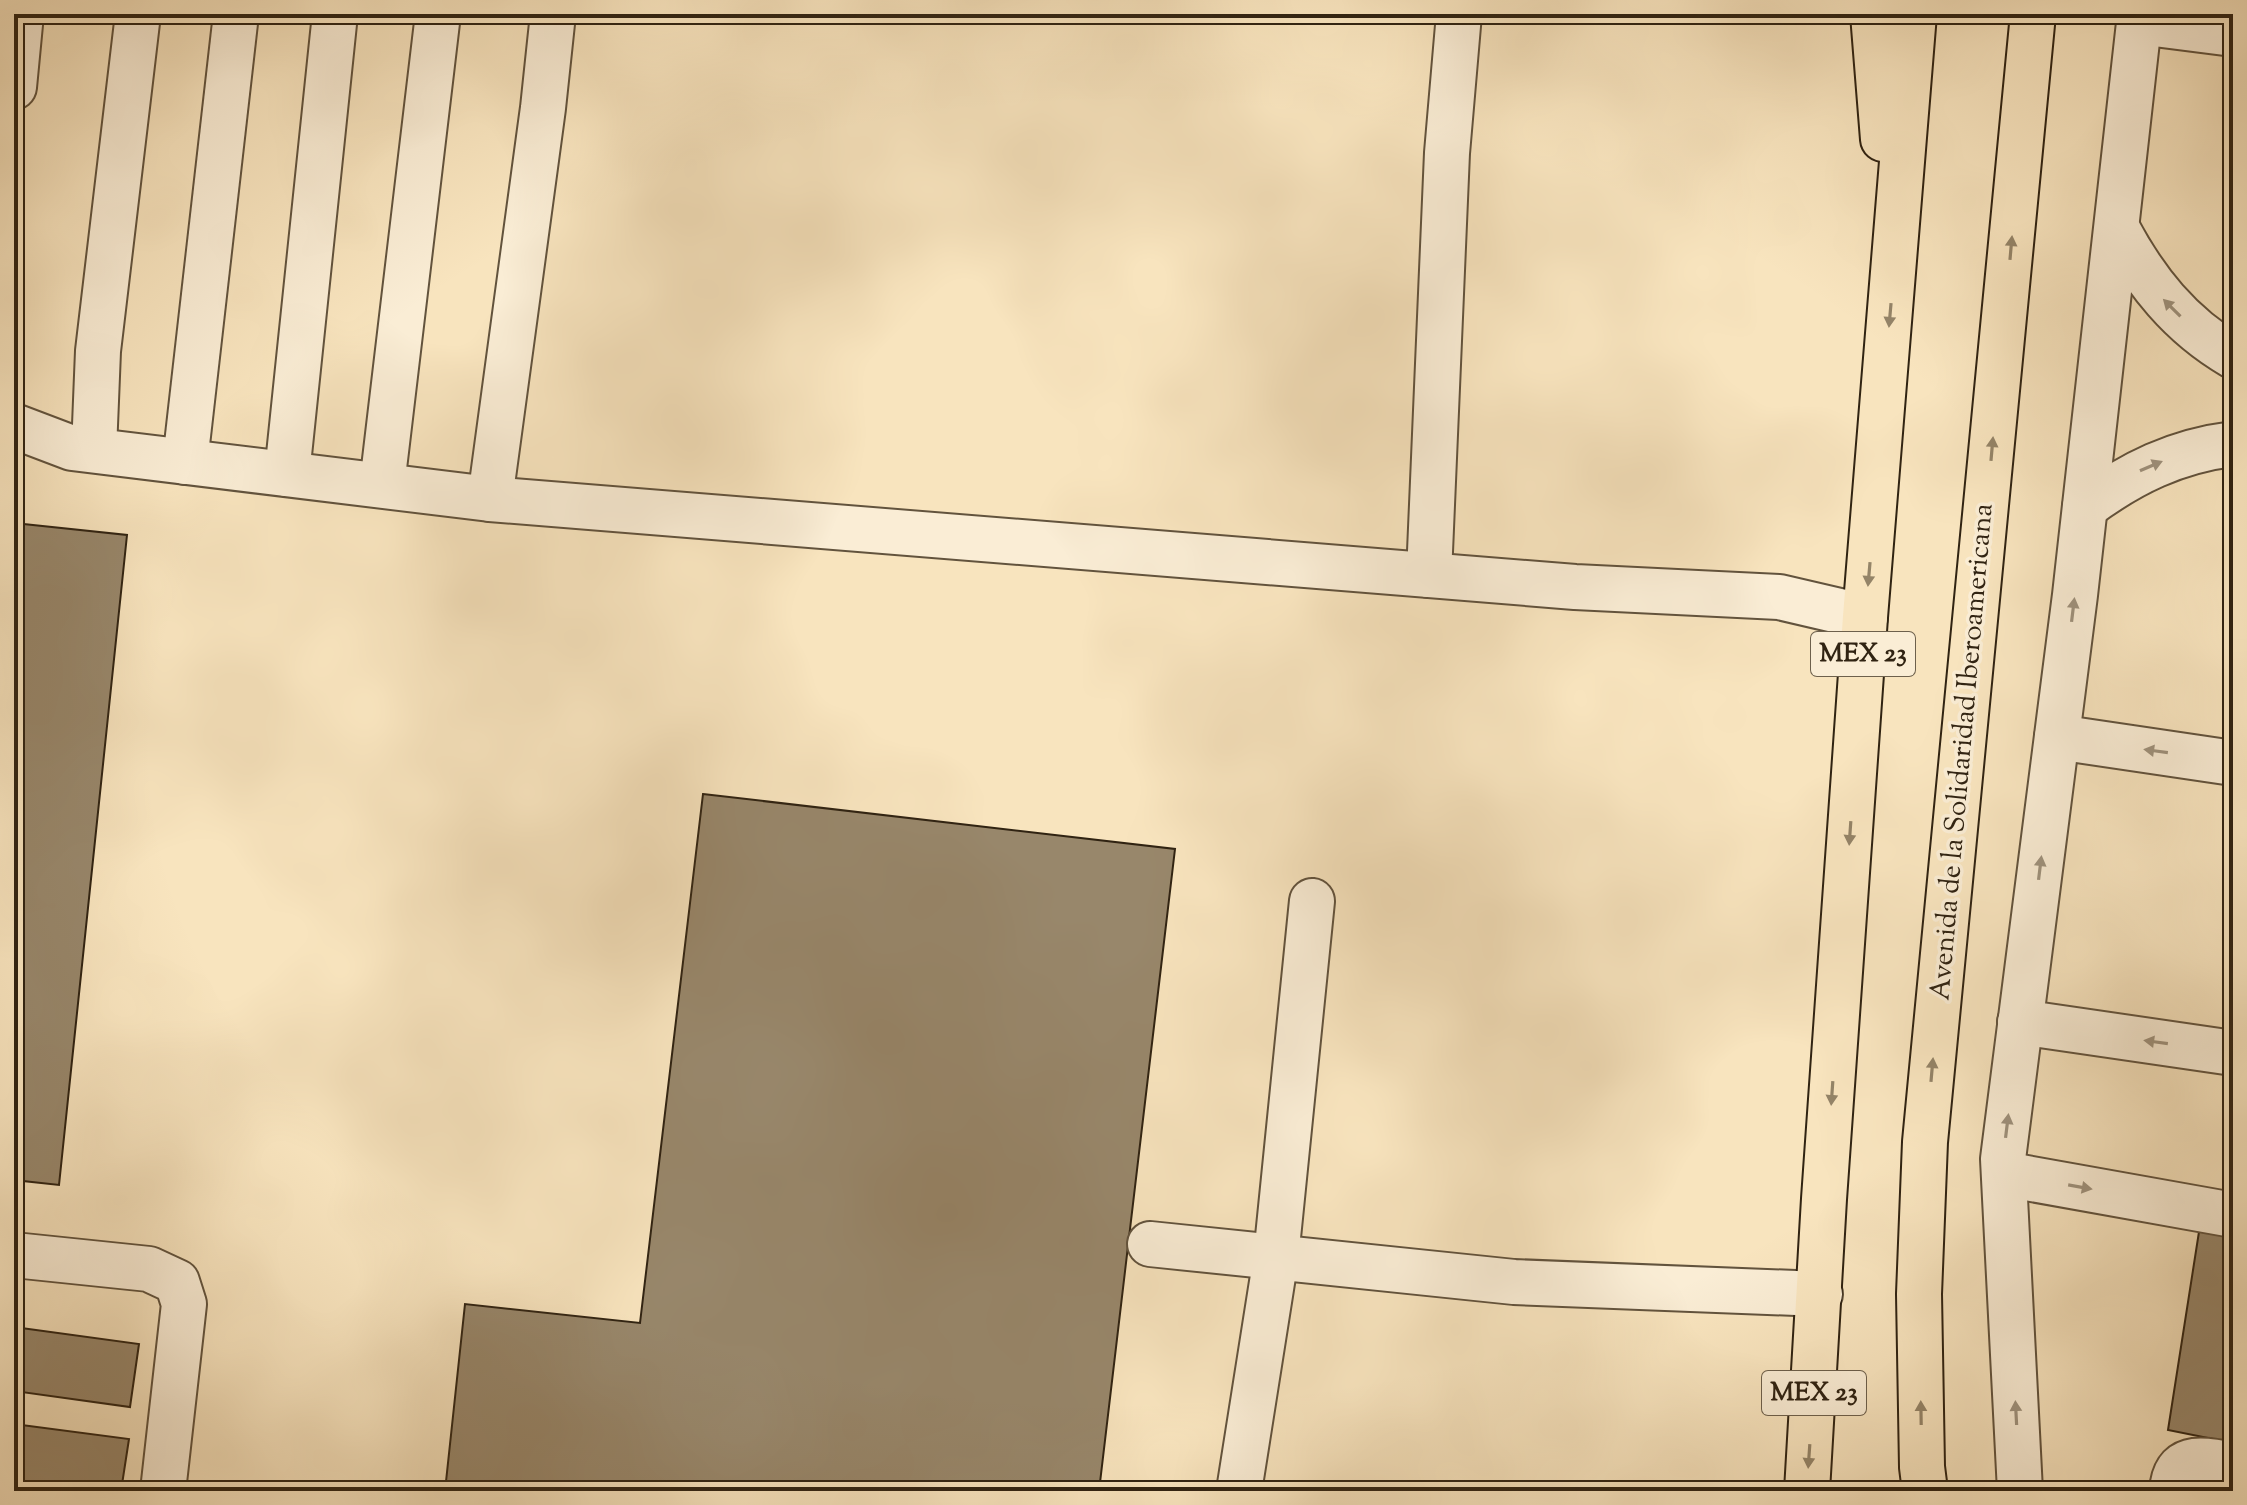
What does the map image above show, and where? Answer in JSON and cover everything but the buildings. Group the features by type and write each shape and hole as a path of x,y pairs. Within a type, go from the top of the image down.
{"highway":[{"path":"1873,14 1893,270"},
{"name":"MEX 23","path":"1807,1491 1865,617 1914,14"},
{"name":"Avenida de la Solidaridad Iberoamericana","path":"1925,1491 1919,1307 1925,1142 2033,14"}],"street":[{"path":"14,87 21,14"},
{"path":"94,450 98,351 138,14"},
{"path":"185,462 236,14"},
{"path":"287,474 335,14"},
{"path":"382,485 438,14"},
{"path":"490,499 553,14"},
{"path":"1429,575 1447,153 1459,14"},
{"path":"2020,1491 2003,1159 2085,507 2139,18 2233,34"},
{"path":"2117,228 2135,263 2160,296 2189,325 2233,356"},
{"path":"14,426 72,448 490,499 1575,587 1779,597 1865,617"},
{"path":"2085,507 2144,468 2177,455 2233,444"},
{"path":"2057,737 2233,763"},
{"path":"1239,1491 1276,1257 1312,901"},
{"path":"2020,1022 2233,1053"},
{"path":"2004,1174 2233,1215"},
{"path":"1150,1244 1514,1282 1820,1294"},
{"path":"14,1255 149,1269 177,1282 184,1304 163,1491"},
{"path":"2172,1491 2174,1474 2185,1462 2201,1460 2233,1465"}]}
